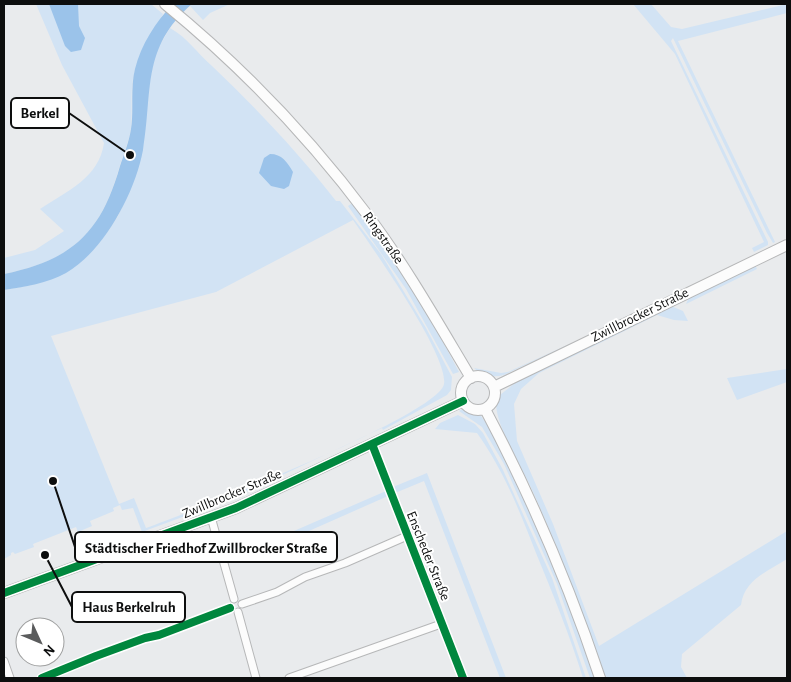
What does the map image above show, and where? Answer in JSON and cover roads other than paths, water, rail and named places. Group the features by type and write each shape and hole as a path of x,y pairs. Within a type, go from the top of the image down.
{"main road":[{"name":"Ringstraße","path":"165,4 194,28 256,86 300,133 346,188 418,289 470,378"},
{"name":"Zwillbrocker Straße","path":"494,387 787,245"},
{"path":"484,377 494,387 495,397 485,409 475,410 463,401 461,390 470,378 484,377"},
{"name":"Zwillbrocker Straße","path":"4,593 236,508 463,401"},
{"path":"485,409 518,471 557,557 600,678"}],"street":[{"name":"Enscheder Straße","path":"372,444 463,677"},
{"path":"211,517 234,599"},
{"name":"Enscheder Straße","path":"242,604 277,592 305,577 345,563 407,536"},
{"path":"234,599 240,600 242,604 238,612 256,678"},
{"path":"234,599 230,602 230,608 233,612 238,612"},
{"path":"42,678 96,656 145,638 177,629 230,608"},
{"path":"289,678 441,624"},
{"path":"4,662 10,678"}],"water":[{"path":"49,4 78,4 79,26 85,38 81,50 71,52 65,46"},
{"path":"173,4 192,4 176,20 164,37 157,54 149,89 146,129 139,167 116,219 93,251 66,273 44,282 4,290 4,274 48,261 66,251 93,226 112,189 130,134 133,84 135,69 141,51 150,34"},
{"path":"270,154 281,157 293,172 289,186 284,189 271,186 259,173 264,158"}],"place":[{"name":"Berkel","path":"130,155"},
{"name":"Städtischer Friedhof Zwillbrocker Straße","path":"53,481"},
{"name":"Haus Berkelruh","path":"45,555"}]}
